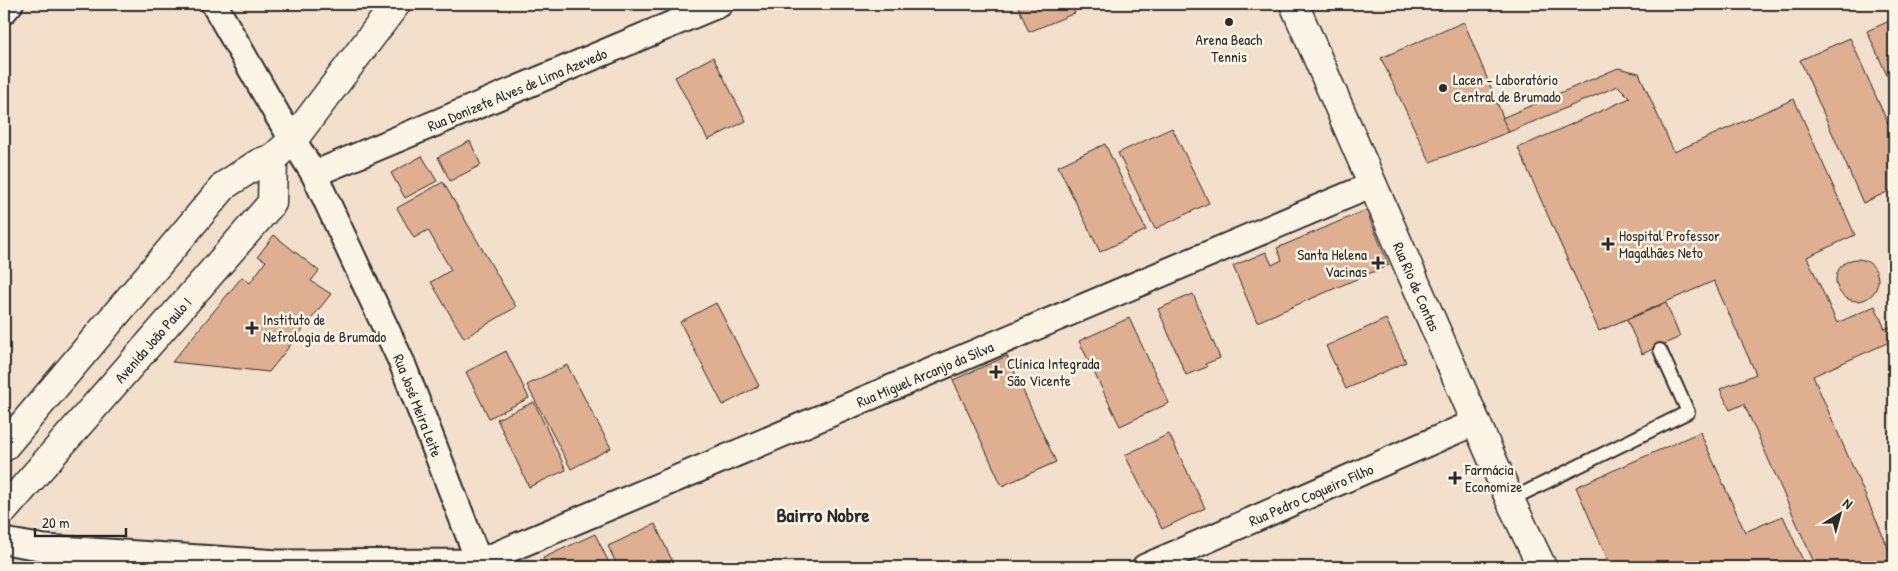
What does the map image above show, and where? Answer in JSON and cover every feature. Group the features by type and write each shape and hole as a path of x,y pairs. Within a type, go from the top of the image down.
{"main road":[{"path":"4,447 224,186 259,163 273,158 293,140 396,4"},
{"name":"Rua Rio de Contas","path":"1294,4 1510,500 1542,567"},
{"name":"Avenida João Paulo I","path":"4,510 272,203 273,158"}],"street":[{"path":"4,11 10,4"},
{"name":"Rua José Meira Leite","path":"214,4 278,116 314,174 402,363 480,565"},
{"name":"Rua Donizete Alves de Lima Azevedo","path":"314,174 720,4"},
{"name":"Rua Miguel Arcanjo da Silva","path":"480,565 1372,185"},
{"name":"Rua Pedro Coqueiro Filho","path":"1145,567 1476,422"},
{"path":"4,541 45,548 279,565 480,565"}],"lane":[{"path":"1510,500 1688,412 1660,350"}],"building":[{"path":"1017,4 1071,4 1075,13 1029,32"},
{"path":"1894,19 1894,91 1867,31"},
{"name":"Lacen - Laboratório Central de Brumado","path":"1464,22 1509,132 1430,162 1381,58"},
{"path":"1850,38 1894,137 1894,189 1863,203 1800,60"},
{"path":"713,57 746,121 708,140 675,77"},
{"path":"1618,68 1639,73 1674,152 1794,99 1855,235 1807,257 1837,323 1875,306 1885,329 1894,325 1894,340 1813,376 1894,561 1880,567 1816,567 1744,404 1730,410 1720,389 1756,374 1714,281 1599,331 1518,148 1630,98 1618,86 1509,132 1502,118"},
{"path":"1172,128 1209,203 1155,229 1118,153"},
{"path":"470,141 481,165 450,181 438,157"},
{"path":"1105,144 1146,230 1100,252 1058,166"},
{"path":"422,156 437,181 405,198 391,173"},
{"path":"443,182 516,307 464,338 431,282 451,270 428,230 414,238 397,208"},
{"path":"1366,210 1389,265 1257,322 1233,266 1266,252 1272,265 1282,260 1277,248"},
{"name":"Instituto de Nefrologia de Brumado","path":"274,235 319,271 311,281 331,294 269,372 172,362 242,277 250,283 266,261 258,256"},
{"path":"1861,259 1869,262 1875,268 1878,280 1875,292 1869,298 1853,301 1845,298 1839,292 1836,276 1839,268 1845,262"},
{"path":"1193,294 1220,358 1205,364 1207,367 1186,375 1158,309"},
{"path":"716,303 759,386 723,405 680,322"},
{"path":"1666,303 1680,337 1642,354 1627,320"},
{"path":"1129,318 1169,403 1120,426 1079,341"},
{"path":"1386,319 1406,362 1346,389 1326,346"},
{"path":"506,351 529,398 489,418 466,372"},
{"path":"1007,356 1056,462 1002,486 953,380"},
{"path":"567,365 611,448 571,469 527,385"},
{"path":"534,402 566,470 529,487 497,419"},
{"path":"1700,432 1745,532 1783,516 1806,567 1611,567 1576,487"},
{"path":"1169,434 1205,508 1162,529 1125,455"},
{"path":"655,524 675,567 618,567 608,546"},
{"path":"595,534 611,567 548,567 543,558"}],"place":[{"name":"Arena Beach Tennis","path":"1229,22"},
{"name":"Lacen - Laboratório Central de Brumado","path":"1443,88"},
{"name":"Hospital Professor Magalhães Neto","path":"1608,244"},
{"name":"Santa Helena Vacinas","path":"1378,263"},
{"name":"Instituto de Nefrologia de Brumado","path":"252,328"},
{"name":"Clínica Integrada São Vicente","path":"996,372"},
{"name":"Farmácia Economize","path":"1455,478"}],"district":[{"name":"Bairro Nobre","path":"823,514"}]}
